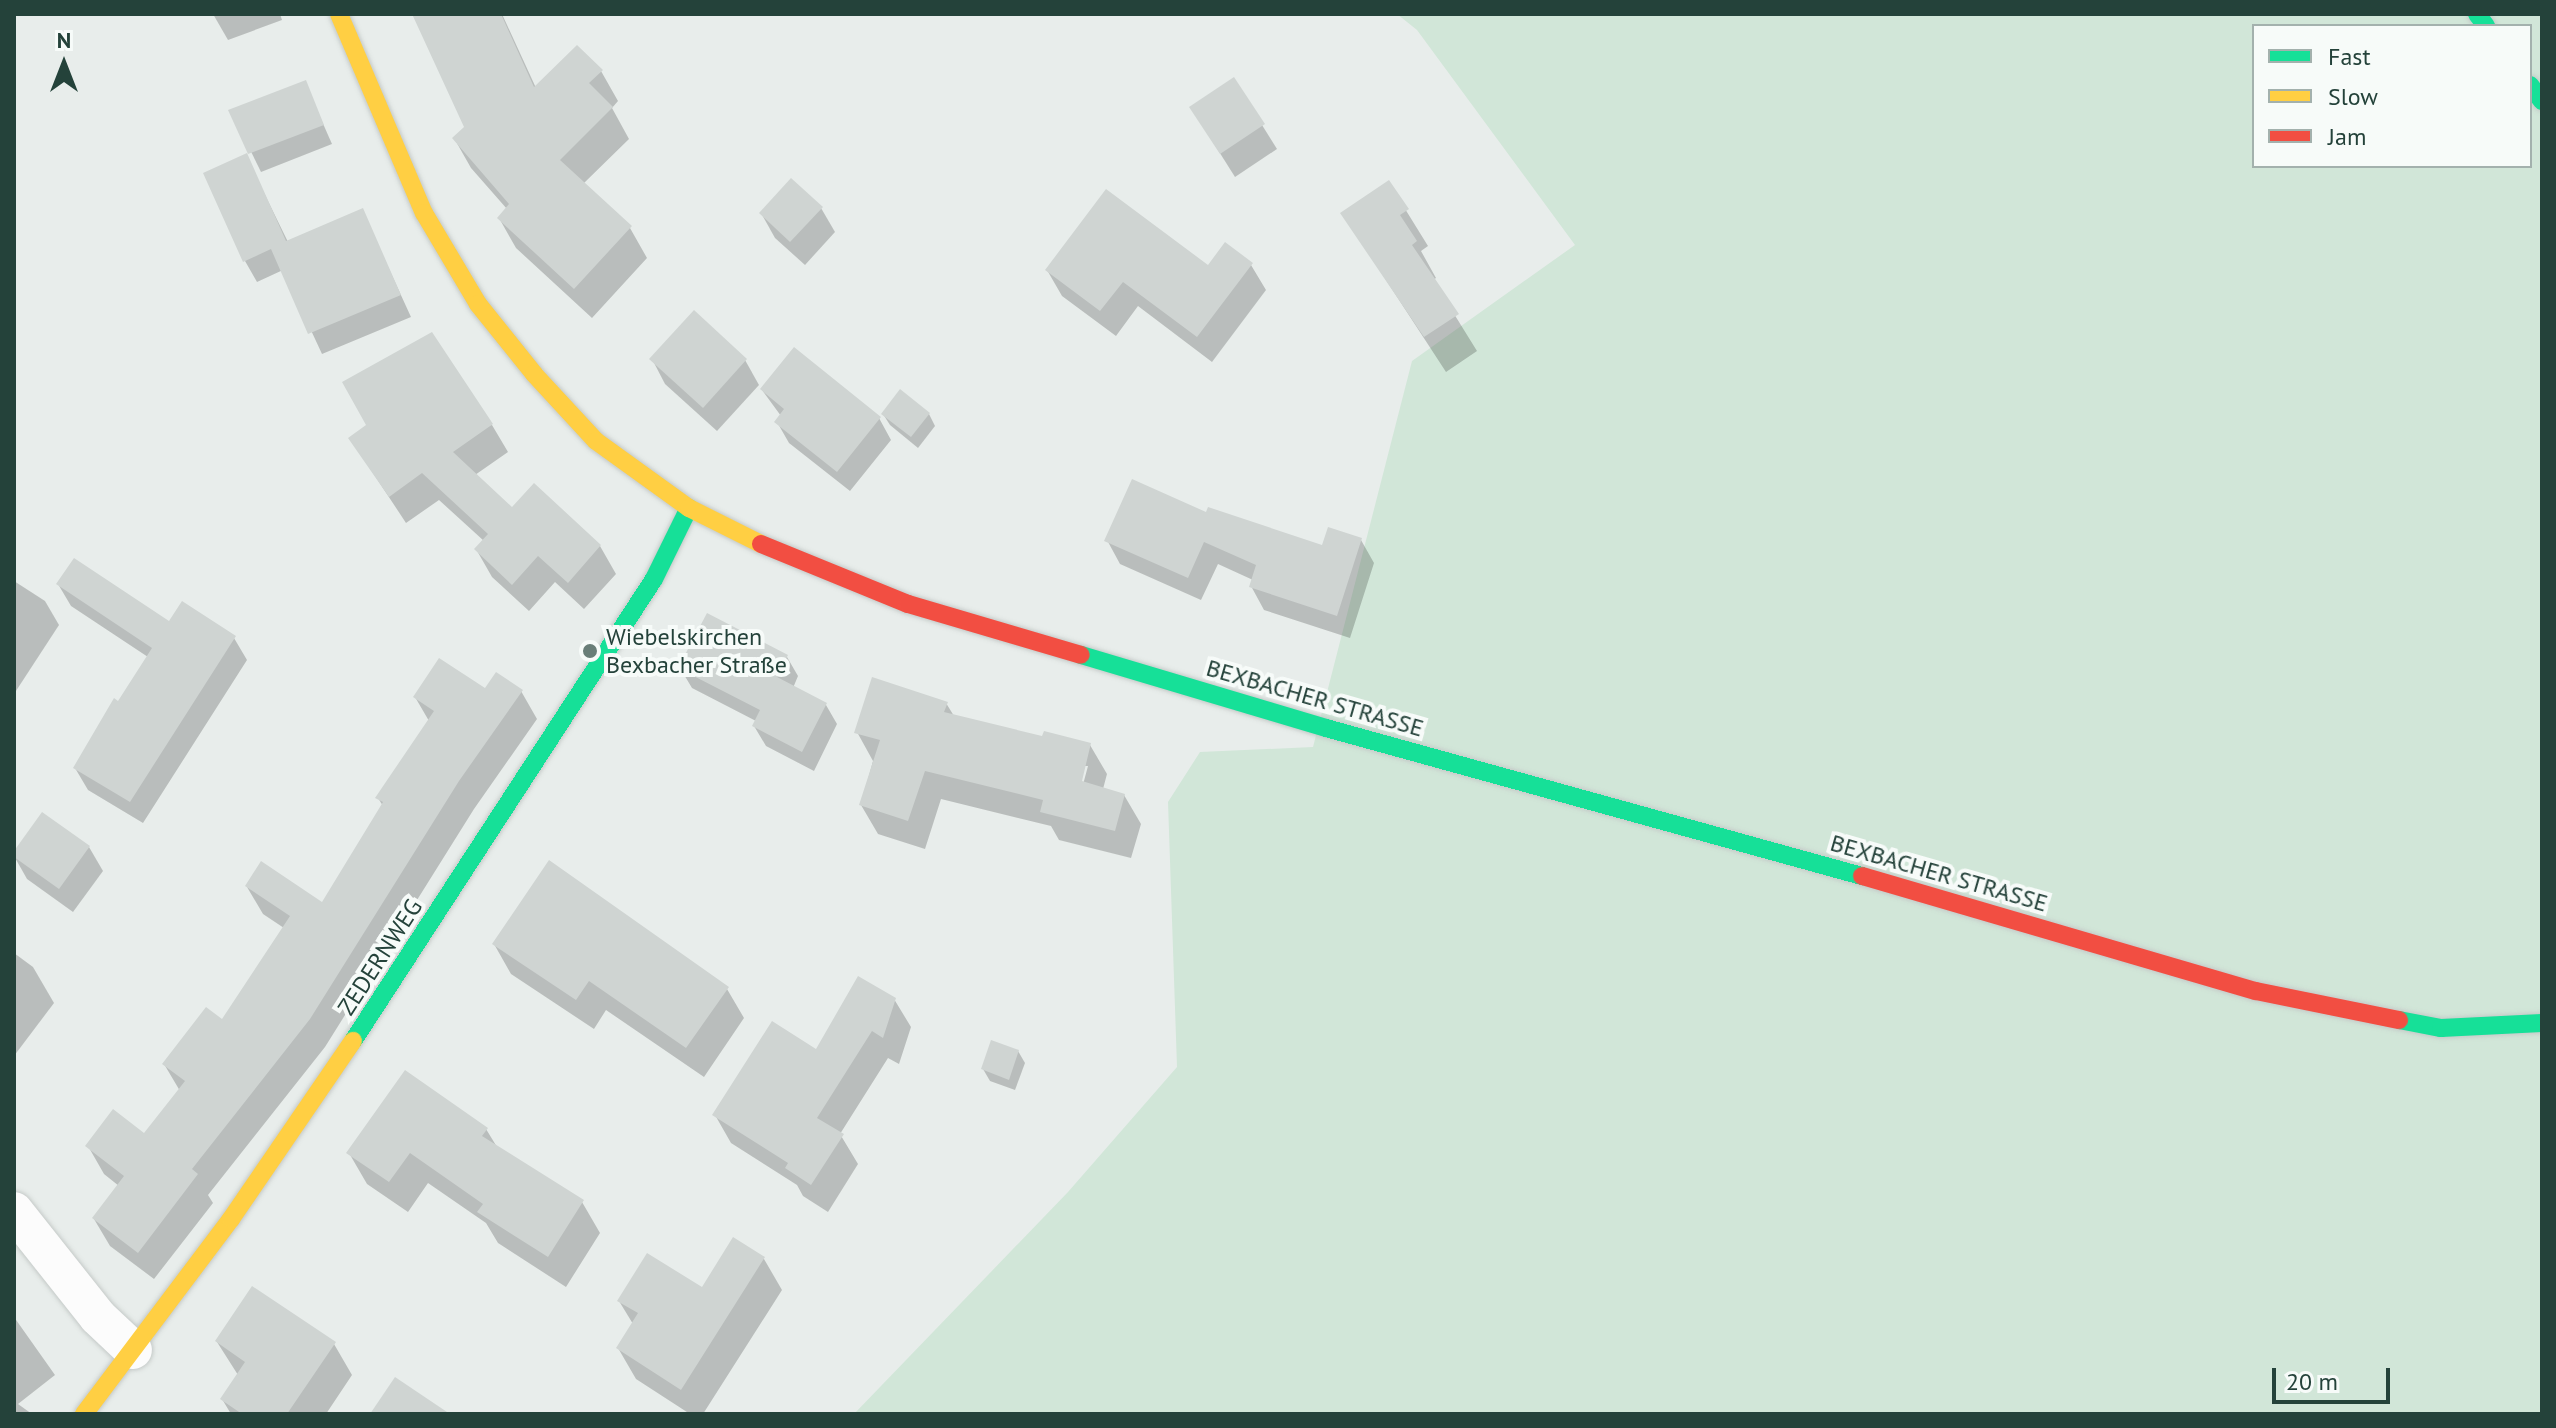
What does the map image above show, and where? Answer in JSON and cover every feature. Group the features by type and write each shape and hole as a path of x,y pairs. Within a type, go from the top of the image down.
{"street":[{"name":"BEXBACHER STRASSE","path":"339,14 424,213 478,304 534,374 596,441 689,508 788,558 908,604 1326,728 1976,907 2256,991 2441,1028 2542,1023"},
{"name":"ZEDERNWEG","path":"84,1414 231,1219 375,1009 654,579 689,508"},
{"path":"14,1211 98,1317 133,1350"}],"green space":[{"path":"1397,14 2542,14 2542,1414 854,1414 1068,1192 1177,1067 1168,802 1200,752 1313,747 1412,361 1575,245 1417,30"}],"building":[{"path":"412,14 501,14 534,87 577,45 603,70 589,83 613,107 560,160 632,226 574,289 497,218 509,204 452,138 464,127"},
{"path":"1234,77 1265,124 1220,154 1189,107"},
{"path":"306,80 324,125 248,154 228,110"},
{"path":"247,153 286,241 363,208 401,295 308,334 271,249 243,262 203,173"},
{"path":"791,178 823,207 790,242 759,213"},
{"path":"1389,180 1409,209 1400,215 1417,241 1412,245 1459,314 1424,337 1340,213"},
{"path":"1106,189 1208,265 1225,242 1253,263 1197,337 1123,282 1100,311 1045,270"},
{"path":"694,310 747,359 703,408 649,359"},
{"path":"432,332 493,424 453,452 512,507 534,483 601,545 568,583 538,556 512,585 474,549 488,534 422,473 389,497 348,438 366,425 342,382"},
{"path":"794,347 881,417 837,472 774,422 784,409 760,389"},
{"path":"900,389 930,413 911,437 881,414"},
{"path":"1132,479 1206,512 1208,507 1322,545 1328,527 1362,538 1337,616 1249,587 1256,565 1204,542 1188,578 1104,541"},
{"path":"74,558 169,621 182,601 236,636 130,802 73,768 114,698 118,701 152,648 56,584"},
{"path":"707,613 788,655 777,677 827,703 802,752 752,726 760,710 678,668"},
{"path":"439,658 485,688 496,672 523,690 459,781 310,1019 192,1169 198,1174 138,1253 92,1218 124,1176 85,1146 113,1109 144,1133 185,1081 162,1064 206,1007 222,1019 290,916 245,886 261,861 322,902 383,802 375,798 434,711 413,697"},
{"path":"872,677 948,702 944,712 1042,736 1044,731 1091,743 1082,781 1125,794 1115,831 1040,812 1043,800 925,771 908,821 859,805 880,740 854,733"},
{"path":"42,812 90,846 59,889 14,857 14,851"},
{"path":"549,860 729,987 686,1048 589,981 576,1000 492,944"},
{"path":"858,976 896,998 883,1038 872,1031 817,1118 844,1134 811,1185 785,1168 788,1163 712,1115 772,1021 816,1049"},
{"path":"991,1040 1019,1050 1009,1080 981,1069"},
{"path":"405,1070 488,1128 482,1136 584,1200 548,1257 477,1212 483,1204 410,1153 389,1182 346,1153"},
{"path":"733,1237 765,1257 681,1390 616,1348 638,1313 617,1301 647,1253 702,1287"},
{"path":"252,1286 336,1342 287,1414 242,1414 220,1399 245,1362 215,1341"},
{"path":"395,1377 450,1414 370,1414"}],"traffic: fast":[{"path":"2477,14 2484,24"},
{"path":"2532,88 2542,101"},
{"path":"353,1041 654,579 689,508"},
{"path":"1081,655 1326,728 1862,876"},
{"path":"2399,1020 2441,1028 2542,1023"}],"traffic: slow":[{"path":"339,14 424,213 478,304 534,374 596,441 689,508 761,544"},
{"path":"84,1414 231,1219 353,1041"}],"traffic: jam":[{"path":"761,544 908,604 1081,655"},
{"path":"1862,876 2256,991 2399,1020"}],"place":[{"name":"Wiebelskirchen Bexbacher Straße","path":"590,651"}]}
